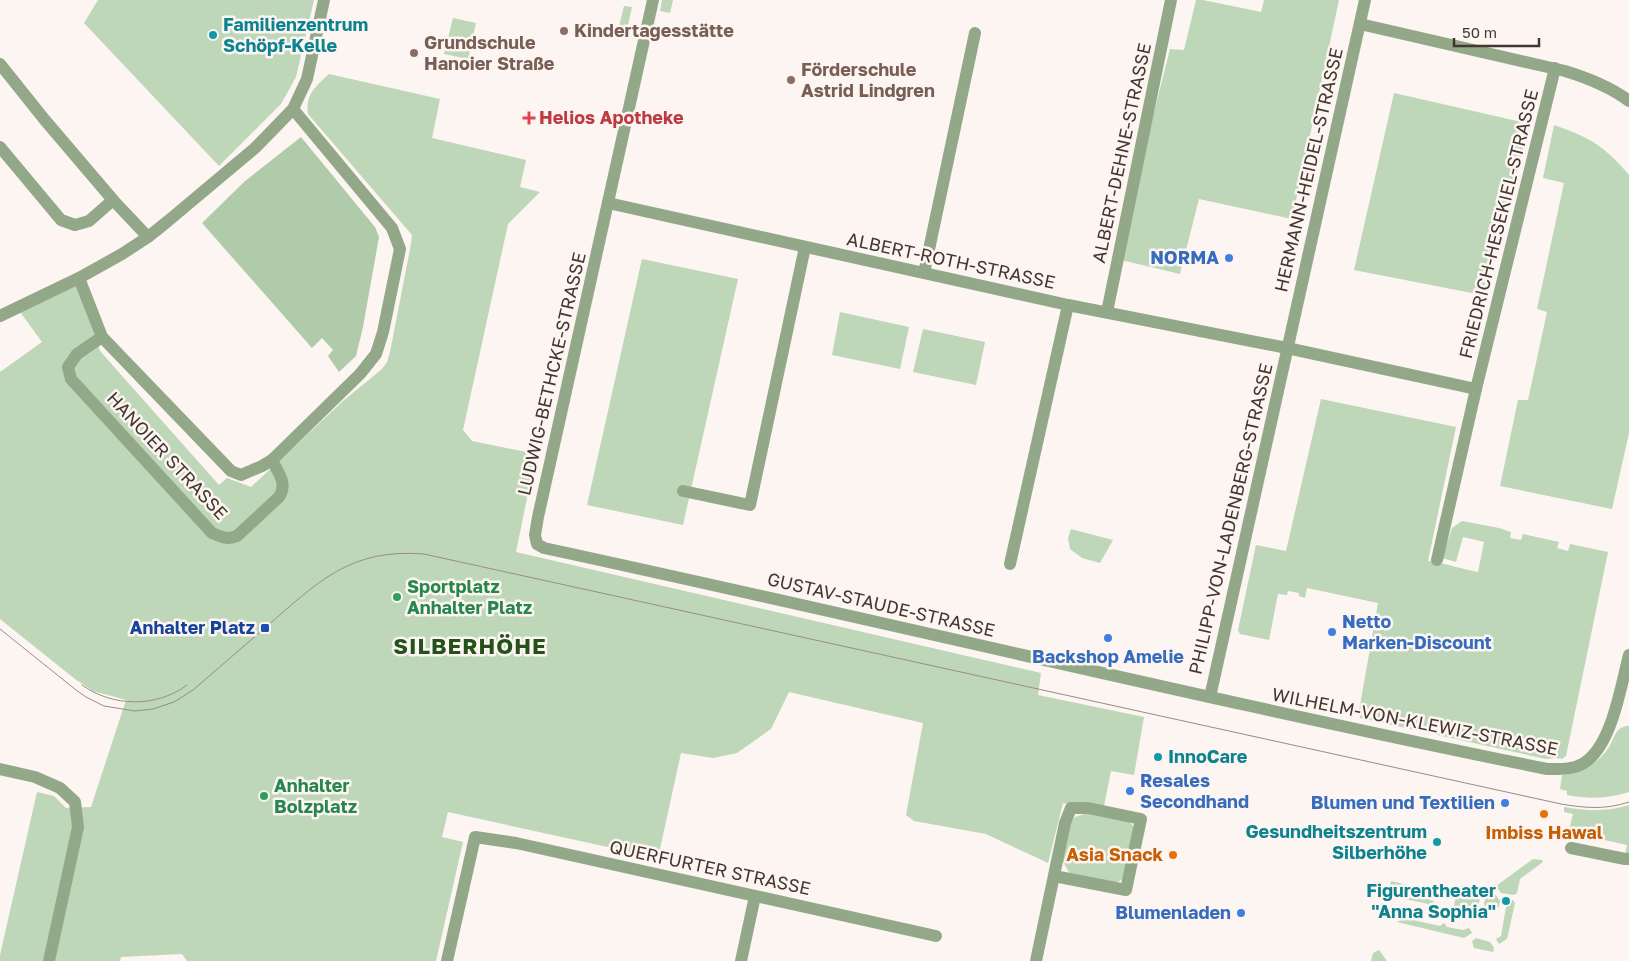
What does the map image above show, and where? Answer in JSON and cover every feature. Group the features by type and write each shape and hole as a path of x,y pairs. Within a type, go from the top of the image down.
{"street":[{"path":"0,316 80,278 148,237 255,148 293,109 307,79 324,0"},
{"path":"608,203 653,0"},
{"name":"ALBERT-DEHNE-STRASSE","path":"1107,312 1171,0"},
{"name":"HERMANN-HEIDEL-STRASSE","path":"1287,348 1365,0"},
{"path":"1360,24 1555,68 1590,79 1629,101"},
{"path":"924,273 975,33"},
{"path":"0,64 113,200 148,237"},
{"name":"FRIEDRICH-HESEKIEL-STRASSE","path":"1437,560 1476,389 1555,68"},
{"name":"HANOIER STRASSE","path":"80,278 102,336 232,471 241,475 272,460 360,374 376,354 400,248 392,228 293,109"},
{"path":"0,147 61,220 75,225 89,221 113,200"},
{"name":"ALBERT-ROTH-STRASSE","path":"608,203 1068,305 1287,348"},
{"name":"LUDWIG-BETHCKE-STRASSE","path":"544,548 536,544 535,535 608,203"},
{"path":"683,491 750,504 805,247"},
{"path":"1010,564 1068,305"},
{"name":"HANOIER STRASSE","path":"102,336 77,354 68,367 71,379 212,533 221,538 237,536 279,497 283,490 283,482 272,460"},
{"path":"1287,348 1476,389"},
{"name":"PHILIPP-VON-LADENBERG-STRASSE","path":"1210,697 1287,348"},
{"name":"GUSTAV-STAUDE-STRASSE","path":"544,548 1210,697"},
{"name":"WILHELM-VON-KLEWIZ-STRASSE","path":"1210,697 1361,731 1547,769 1566,769 1584,763 1600,748 1613,715 1629,655"},
{"path":"0,769 35,777 52,784 60,788 75,802 78,827 49,961"},
{"path":"1036,961 1065,822 1071,808 1088,808 1141,819 1126,890 1054,876"},
{"name":"QUERFURTER STRASSE","path":"447,961 475,837 516,843 936,936"},
{"path":"1571,848 1625,860 1629,859"},
{"path":"741,961 755,896"}],"green space":[{"path":"98,0 314,0 296,77 281,104 219,166 84,23"},
{"path":"662,0 673,0 670,13 660,11"},
{"path":"1196,0 1261,12 1264,0 1339,0 1292,219 1199,199 1180,274 1117,259 1170,49 1184,50"},
{"path":"624,6 632,7 625,39 605,35 607,28 618,30"},
{"path":"453,18 476,23 468,59 444,54"},
{"path":"329,74 440,99 432,138 526,160 520,187 540,192 508,224 463,430 472,441 536,454 516,552 1041,673 1038,695 1144,717 1134,775 1111,771 1103,811 1063,803 1048,863 986,834 914,821 906,815 923,723 789,692 771,729 737,753 713,758 681,753 658,858 448,812 442,837 463,842 436,961 187,961 182,954 121,957 120,961 0,961 37,792 54,796 66,808 91,807 126,700 93,691 75,679 0,619 0,372 42,342 20,312 78,285 100,351 219,485 227,478 251,487 343,401 382,369 387,362 411,244 412,235 308,114 310,96"},
{"path":"1394,93 1530,124 1482,295 1354,270"},
{"path":"1554,125 1598,145 1629,175 1629,433 1612,509 1500,486 1518,400 1528,400 1547,312 1537,309 1564,183 1543,178"},
{"path":"301,137 375,227 379,237 356,356 339,372 328,356 333,350 322,338 312,348 202,223 244,182"},
{"path":"642,259 738,279 683,525 587,505"},
{"path":"840,312 909,327 900,369 832,355"},
{"path":"923,329 985,342 976,385 913,372"},
{"path":"1321,399 1456,427 1428,561 1478,572 1484,542 1463,537 1456,562 1442,558 1452,528 1462,521 1511,532 1510,538 1521,540 1523,534 1559,542 1557,548 1568,551 1570,544 1608,552 1566,756 1562,759 1546,759 1360,718 1359,711 1378,603 1307,588 1305,598 1299,596 1299,593 1288,591 1287,595 1278,594 1269,640 1240,634 1238,630 1256,545 1286,551"},
{"path":"1071,529 1113,540 1100,563 1082,558 1070,549 1068,538"},
{"path":"1629,726 1629,792 1614,796 1591,798 1567,795 1567,791 1560,789 1562,775 1589,767 1605,753 1619,729"},
{"path":"1629,805 1629,855 1625,855 1627,845 1573,833 1570,826 1573,814 1564,812 1564,807 1596,810 1613,809"},
{"path":"1087,813 1130,822 1134,827 1126,875 1120,881 1114,883 1071,876 1061,858 1069,825 1075,817"},
{"path":"1533,859 1542,860 1543,862 1520,879 1517,893 1514,895 1501,893 1496,886"},
{"path":"1391,881 1431,891 1429,900 1434,901 1433,905 1396,897 1390,885"},
{"path":"1491,889 1500,901 1499,907 1494,909 1486,908 1484,904 1487,891"},
{"path":"1469,892 1480,897 1479,903 1465,912 1453,910 1456,896 1467,898"},
{"path":"1513,900 1515,903 1507,939 1499,944 1496,939 1501,936 1507,902"},
{"path":"1404,918 1440,926 1444,923 1447,927 1463,930 1469,928 1472,933 1464,938 1397,922"},
{"path":"1476,938 1490,942 1494,948 1493,952 1474,948 1472,941"},
{"path":"1379,950 1387,961 1371,961 1373,953"}],"tram line":[{"path":"0,629 86,697 104,706 135,711 153,709 174,702 193,690 302,596 337,571 375,557 398,554 424,554 1561,804 1595,808 1629,802"},
{"path":"82,685 107,698 134,702 162,698 175,693 187,685"}],"place":[{"name":"Kindertagesstätte","path":"564,31"},
{"name":"Familienzentrum Schöpf-Kelle","path":"213,35"},
{"name":"Grundschule Hanoier Straße","path":"414,53"},
{"name":"Förderschule Astrid Lindgren","path":"791,80"},
{"name":"Helios Apotheke","path":"529,118"},
{"name":"NORMA","path":"1229,258"},
{"name":"Sportplatz Anhalter Platz","path":"397,597"},
{"name":"Anhalter Platz","path":"265,628"},
{"name":"Netto Marken-Discount","path":"1332,632"},
{"name":"Backshop Amelie","path":"1108,638"},
{"name":"InnoCare","path":"1158,757"},
{"name":"Resales Secondhand","path":"1130,791"},
{"name":"Anhalter Bolzplatz","path":"264,796"},
{"name":"Blumen und Textilien","path":"1505,803"},
{"name":"Imbiss Hawal","path":"1544,814"},
{"name":"Gesundheitszentrum Silberhöhe","path":"1437,842"},
{"name":"Asia Snack","path":"1173,855"},
{"name":"Figurentheater \"Anna Sophia\"","path":"1506,901"},
{"name":"Blumenladen","path":"1241,913"}],"district":[{"name":"SILBERHÖHE","path":"470,646"}]}
